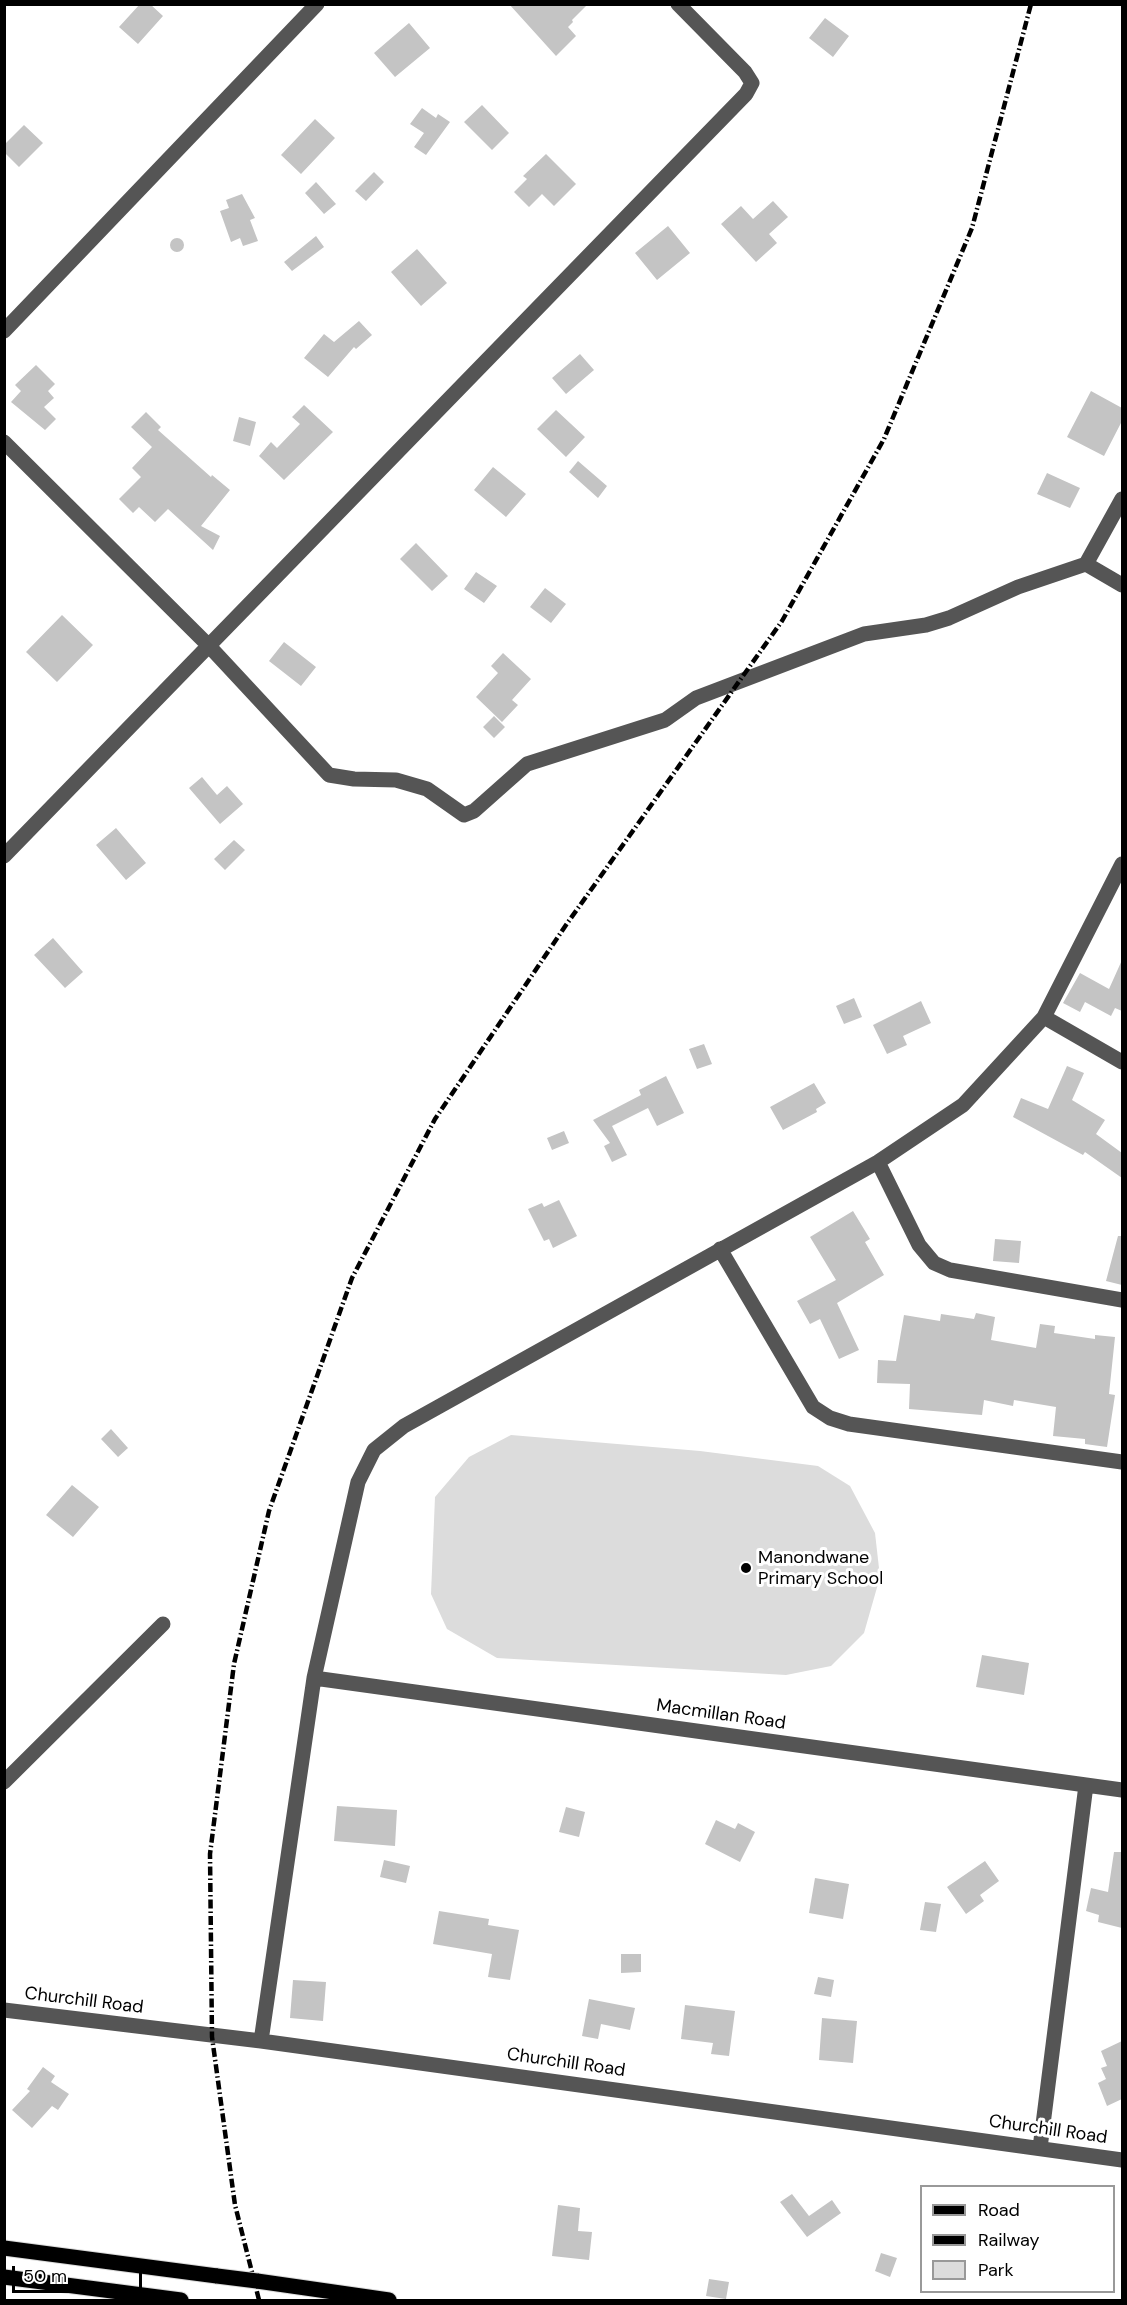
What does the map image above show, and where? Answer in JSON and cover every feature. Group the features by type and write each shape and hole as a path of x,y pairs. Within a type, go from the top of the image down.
{"main road":[{"path":"4,2248 257,2281 389,2301"},
{"path":"4,2277 181,2301"}],"street":[{"path":"4,331 317,4"},
{"path":"4,856 746,94 752,83 745,72 678,4"},
{"path":"4,442 210,646 329,775 406,783 427,789 464,815 474,810 527,764 665,720 696,698 714,690 864,634 926,625 949,618 1018,587 1086,564 1122,499"},
{"path":"1086,564 1122,585"},
{"path":"261,2041 314,1678 358,1482 374,1450 404,1426 878,1162 963,1105 1044,1017 1122,864"},
{"path":"1044,1017 1122,1062"},
{"path":"878,1162 919,1245 934,1263 950,1270 1122,1300"},
{"path":"720,1249 813,1407 830,1418 849,1424 1122,1462"},
{"path":"4,1782 163,1624"},
{"name":"Macmillan Road","path":"314,1678 1122,1790"},
{"path":"1040,2148 1086,1785"},
{"name":"Churchill Road","path":"4,2010 261,2041 1122,2160"}],"green space":[{"path":"511,1435 700,1451 818,1466 850,1486 875,1533 880,1577 864,1633 831,1666 786,1675 497,1658 447,1629 431,1594 435,1497 469,1457"}],"building":[{"path":"140,4 150,4 163,16 138,44 119,27"},
{"path":"509,4 588,4 568,27 576,36 556,56"},
{"path":"825,18 849,36 833,57 809,38"},
{"path":"409,23 430,48 395,77 374,53"},
{"path":"482,105 509,133 492,150 464,122"},
{"path":"422,108 436,118 438,114 450,122 426,155 414,147 424,133 410,124"},
{"path":"315,119 335,138 301,174 281,155"},
{"path":"24,125 43,143 19,167 4,152 4,145"},
{"path":"546,154 576,184 554,206 542,194 529,207 514,192 527,179 523,176"},
{"path":"374,172 384,182 366,201 355,191"},
{"path":"316,182 336,204 324,214 305,193"},
{"path":"242,194 255,218 250,220 258,241 243,246 240,238 231,242 220,211 229,208 226,200"},
{"path":"773,201 788,217 769,234 777,243 756,262 721,224 741,206 753,219"},
{"path":"668,226 690,253 657,280 635,253"},
{"path":"316,236 324,247 292,271 284,262"},
{"path":"174,238 180,238 184,245 180,252 174,252 170,248 170,242"},
{"path":"417,249 447,283 421,306 391,272"},
{"path":"359,321 372,335 356,349 354,347 328,377 304,358 324,334 334,342"},
{"path":"580,354 594,370 566,394 552,378"},
{"path":"36,365 55,384 48,391 54,398 44,407 56,419 45,430 11,402 21,391 15,385"},
{"path":"1091,391 1122,408 1122,421 1104,456 1067,437"},
{"path":"304,405 333,432 284,480 259,456 271,442 277,448 300,424 292,417"},
{"path":"556,410 585,437 566,457 537,429"},
{"path":"146,412 161,427 158,430 211,477 212,475 230,490 201,526 220,536 213,550 168,509 155,522 139,507 133,513 119,499 141,477 132,468 152,447 131,427"},
{"path":"239,417 256,422 250,446 233,441"},
{"path":"578,461 607,486 598,498 569,472"},
{"path":"493,467 526,494 506,517 474,490"},
{"path":"1047,473 1080,488 1070,508 1037,494"},
{"path":"416,543 448,576 432,591 400,559"},
{"path":"476,572 497,586 484,603 464,589"},
{"path":"545,588 566,604 551,623 530,607"},
{"path":"62,615 93,645 57,682 26,652"},
{"path":"284,642 316,667 301,686 269,661"},
{"path":"503,653 531,679 512,700 518,705 502,722 476,697 498,673 491,666"},
{"path":"494,716 505,727 494,738 483,727"},
{"path":"202,777 217,795 227,786 243,804 220,824 189,788"},
{"path":"116,828 146,863 126,880 96,845"},
{"path":"234,840 245,850 225,870 214,859"},
{"path":"53,938 83,972 65,988 34,955"},
{"path":"1122,960 1122,1011 1115,1008 1111,1016 1085,1002 1080,1012 1063,1003 1080,973 1109,989"},
{"path":"854,998 862,1017 844,1024 836,1006"},
{"path":"921,1001 931,1023 903,1036 907,1045 887,1054 873,1025"},
{"path":"704,1044 712,1064 697,1069 689,1049"},
{"path":"1067,1066 1084,1073 1072,1100 1105,1120 1096,1134 1122,1153 1122,1178 1085,1152 1083,1155 1013,1117 1021,1098 1048,1109"},
{"path":"666,1076 684,1113 657,1126 648,1108 612,1126 627,1155 612,1162 604,1146 610,1143 593,1120 641,1095 639,1090"},
{"path":"814,1083 826,1103 816,1109 817,1112 783,1130 770,1107"},
{"path":"564,1131 569,1143 552,1150 547,1138"},
{"path":"559,1200 577,1236 553,1248 549,1239 544,1241 528,1209 542,1203 544,1207"},
{"path":"853,1211 870,1239 865,1242 884,1275 837,1303 859,1350 839,1359 820,1319 810,1324 797,1301 836,1280 810,1237"},
{"path":"1118,1236 1122,1236 1122,1285 1106,1281"},
{"path":"995,1239 1021,1241 1019,1263 993,1261"},
{"path":"976,1313 995,1317 991,1340 1036,1348 1040,1324 1055,1326 1054,1333 1095,1339 1095,1335 1115,1337 1109,1394 1115,1395 1107,1447 1085,1444 1085,1439 1053,1436 1056,1407 1014,1400 1013,1406 984,1400 982,1415 909,1409 910,1384 877,1383 878,1360 896,1361 904,1315 940,1321 941,1314 974,1319"},
{"path":"111,1429 128,1448 118,1457 101,1439"},
{"path":"72,1485 99,1507 73,1537 46,1515"},
{"path":"982,1655 1029,1663 1024,1695 976,1687"},
{"path":"337,1806 397,1810 395,1846 334,1841"},
{"path":"566,1807 585,1812 579,1837 559,1832"},
{"path":"716,1820 735,1829 738,1823 755,1832 740,1862 705,1844"},
{"path":"1114,1852 1122,1852 1122,1928 1098,1922 1099,1915 1086,1911 1091,1888 1108,1892"},
{"path":"384,1860 410,1866 406,1883 380,1877"},
{"path":"985,1861 999,1881 980,1895 984,1901 966,1914 947,1887"},
{"path":"815,1878 849,1884 843,1919 809,1913"},
{"path":"925,1902 941,1904 936,1932 920,1930"},
{"path":"439,1911 489,1919 488,1925 519,1930 510,1980 488,1977 492,1954 433,1944"},
{"path":"621,1954 641,1954 641,1972 621,1973"},
{"path":"818,1977 834,1980 831,1997 814,1994"},
{"path":"293,1980 326,1982 323,2021 290,2018"},
{"path":"589,1999 635,2008 630,2030 601,2024 598,2039 582,2036"},
{"path":"685,2005 735,2011 729,2056 711,2054 713,2043 681,2039"},
{"path":"822,2018 857,2021 853,2063 819,2060"},
{"path":"1122,2041 1122,2099 1107,2106 1098,2083 1106,2079 1101,2068 1107,2066 1101,2051"},
{"path":"43,2067 55,2076 51,2082 69,2094 58,2110 52,2106 32,2128 12,2110 30,2091 27,2089"},
{"path":"792,2194 809,2216 832,2200 841,2213 807,2237 780,2202"},
{"path":"558,2205 580,2208 578,2231 592,2232 589,2260 552,2256"},
{"path":"881,2253 897,2258 890,2277 875,2271"},
{"path":"709,2279 729,2282 726,2299 706,2296"}],"railway":[{"path":"259,2300 235,2205 212,2037 210,1854 234,1664 269,1511 352,1278 435,1119 566,925 782,621 884,439 972,228 1031,4"}],"place":[{"name":"Manondwane Primary School","path":"746,1568"}]}
